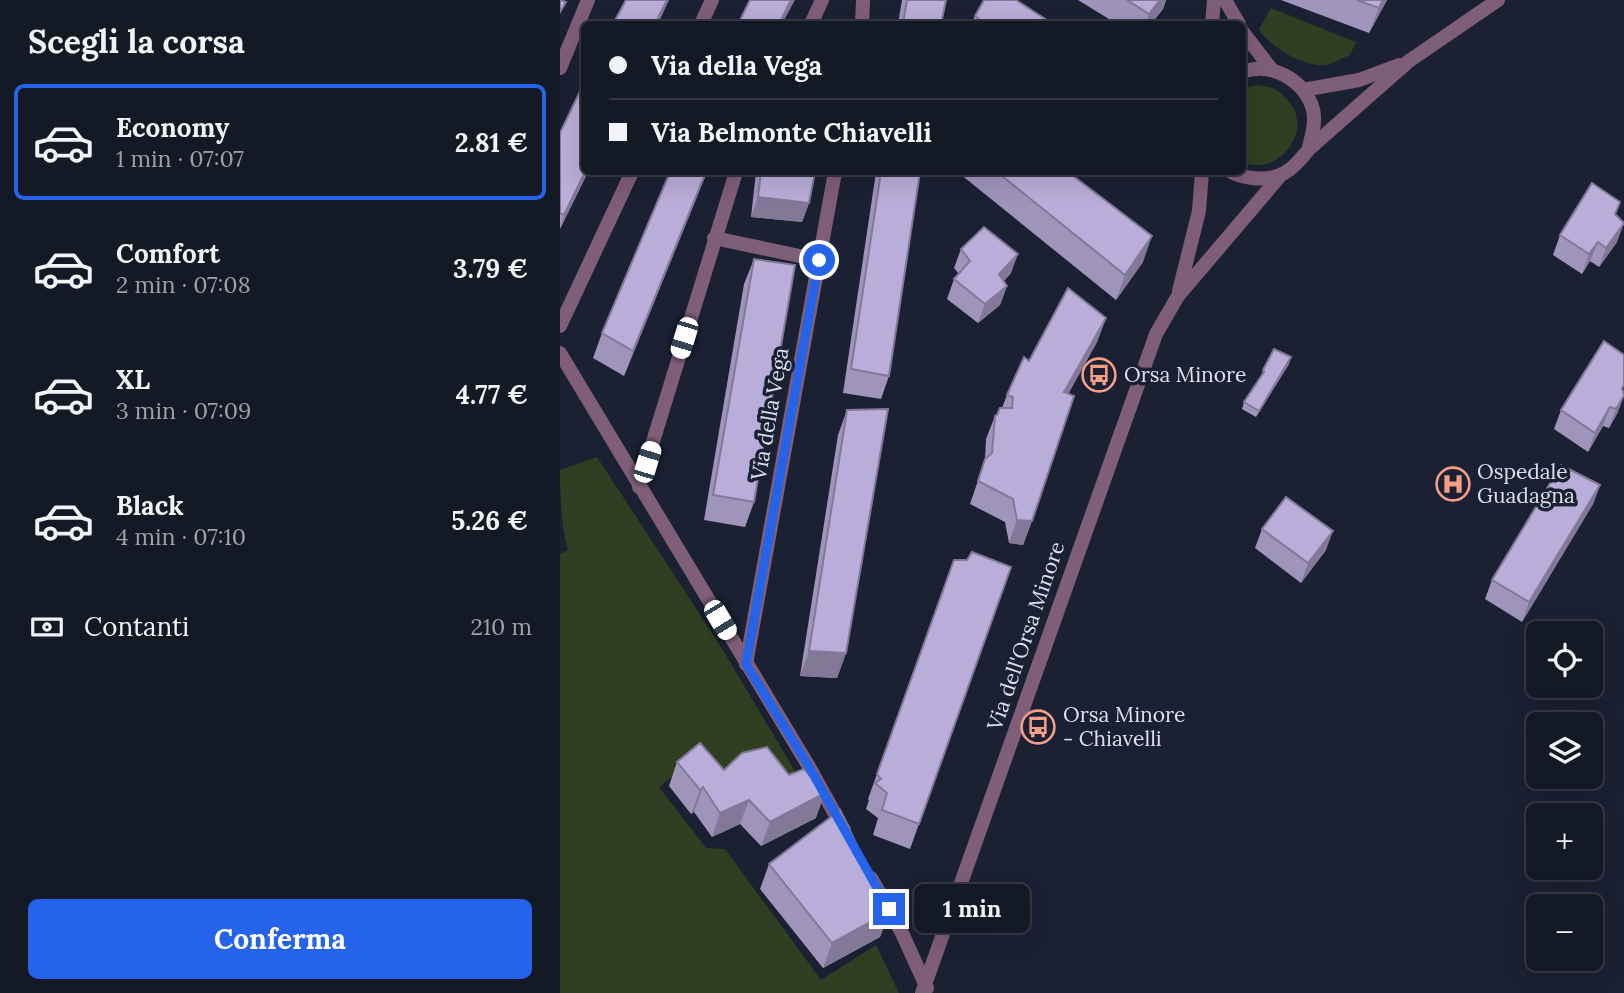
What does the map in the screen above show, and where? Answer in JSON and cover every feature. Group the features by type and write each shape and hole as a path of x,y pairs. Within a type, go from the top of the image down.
{"street":[{"path":"560,68 588,0"},
{"path":"702,21 712,0"},
{"path":"812,21 822,0"},
{"path":"862,21 863,0"},
{"path":"1212,21 1214,0"},
{"path":"1225,0 1237,21"},
{"path":"1178,296 1280,176 1296,166 1308,149 1409,61 1499,0"},
{"path":"1246,36 1272,70"},
{"path":"1303,90 1359,80 1409,61"},
{"path":"1246,71 1272,70 1286,75 1303,90 1312,109 1315,126 1308,149"},
{"path":"560,326 631,175"},
{"path":"639,487 735,175"},
{"name":"Via della Vega","path":"746,664 834,175"},
{"path":"1178,296 1199,211 1202,175"},
{"path":"1236,175 1268,179 1280,176"},
{"path":"714,238 819,260"},
{"name":"Via dell'Orsa Minore","path":"925,990 1142,367 1156,334 1178,296"},
{"path":"560,353 848,837"},
{"path":"862,861 902,933 925,990"}],"green space":[{"path":"1271,8 1356,42 1350,55 1325,65 1316,65 1279,49 1259,29"},
{"path":"1256,85 1277,90 1296,114 1295,138 1279,158 1268,163 1246,163 1246,87"},
{"path":"597,457 718,642 801,781 713,779 694,760 659,787 706,848 725,849 821,980 876,945 899,993 560,993 560,554 568,550 561,510 560,470"}],"building":[{"path":"560,0 566,2 560,12"},
{"path":"626,0 667,0 656,21 615,21"},
{"path":"750,0 791,0 780,21 740,21"},
{"path":"907,0 946,0 942,21 904,21"},
{"path":"984,0 1016,0 1048,21 982,21 975,16"},
{"path":"1127,0 1160,0 1149,14"},
{"path":"1357,0 1383,0 1379,8"},
{"path":"581,89 581,175 584,175 564,215 560,213 560,133"},
{"path":"669,175 705,175 633,351 602,333"},
{"path":"761,175 814,175 809,203 758,197"},
{"path":"881,175 920,175 889,376 851,369"},
{"path":"1001,175 1072,175 1152,236 1125,275"},
{"path":"1592,183 1620,202 1615,214 1624,223 1606,248 1598,242 1589,254 1560,235"},
{"path":"984,227 1018,254 999,274 1007,286 985,304 954,279 970,261 961,249"},
{"path":"754,259 795,265 754,502 713,495"},
{"path":"1068,288 1106,318 1064,392 1074,396 1032,521 1017,520 1013,499 978,481 985,459 992,453 995,416 1000,408 1012,408 1013,397 1007,395 1024,357 1029,361"},
{"path":"1604,341 1624,355 1624,395 1616,409 1610,407 1595,433 1561,410"},
{"path":"1274,349 1291,357 1259,411 1244,402 1264,372"},
{"path":"888,409 846,653 809,651 847,410"},
{"path":"1561,465 1600,485 1529,602 1492,580"},
{"path":"1286,497 1333,531 1308,563 1262,529"},
{"path":"972,552 1011,567 919,824 882,810 887,793 875,783 881,779 877,774 954,560 967,560"},
{"path":"700,743 724,770 742,753 767,747 789,775 804,769 825,793 770,822 749,800 720,813 703,787 700,790 677,762"},
{"path":"840,810 889,912 832,943 769,864"}],"place":[{"name":"Orsa Minore","path":"1099,375"},
{"name":"Ospedale Guadagna","path":"1453,484"},
{"name":"Orsa Minore - Chiavelli","path":"1038,727"}],"route":[{"path":"819,260 746,664 808,765 889,909"}]}
